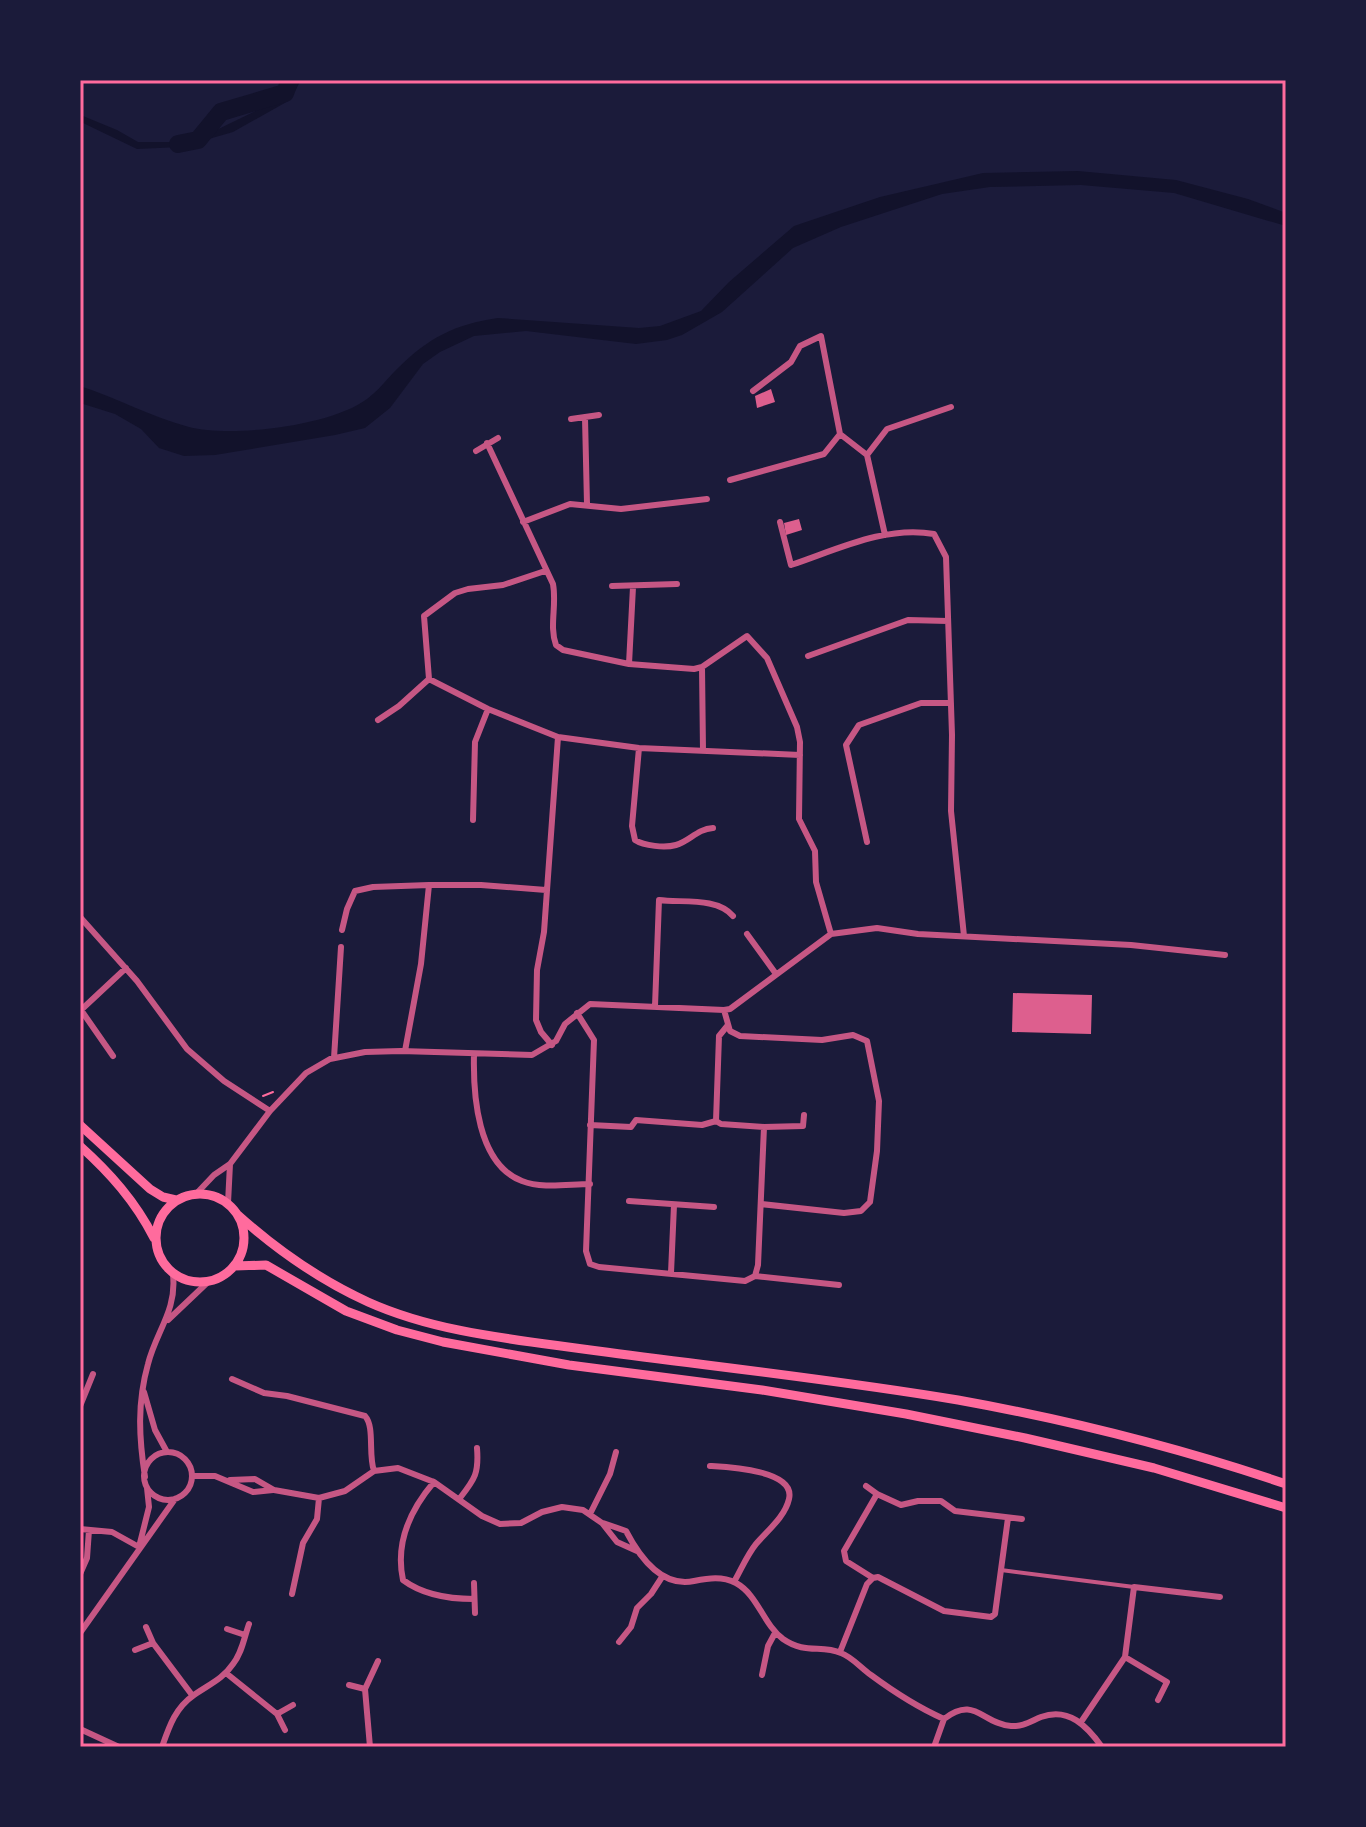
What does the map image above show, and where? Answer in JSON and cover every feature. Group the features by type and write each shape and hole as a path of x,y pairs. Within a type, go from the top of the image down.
{"highway":[{"path":"80,1125 150,1189 163,1197 176,1200 208,1194 228,1203 266,1240 309,1271 369,1303 425,1322 502,1338 959,1401 1211,1459 1286,1484"},
{"path":"80,1146 123,1190 144,1219 164,1265 173,1275 184,1280 208,1282 227,1274 235,1266 244,1241 238,1215"},
{"path":"155,1241 160,1218 176,1200"},
{"path":"235,1266 266,1265 346,1311 397,1330 443,1342 569,1365 762,1390 906,1414 1154,1468 1286,1508"}],"street":[{"path":"753,391 791,362 800,346 821,336 840,434 867,455 885,535"},
{"path":"867,455 887,429 951,407"},
{"path":"571,419 599,415"},
{"path":"585,418 587,504"},
{"path":"730,480 824,454 840,434"},
{"path":"476,451 498,438"},
{"path":"487,443 553,584 556,645 563,650 629,664 694,669 702,667 747,636 767,658 797,727 799,819 815,851 816,882 831,934"},
{"path":"523,522 570,504 621,509 707,499"},
{"path":"780,522 791,565 885,535 916,530 934,534 946,557 951,811 964,936"},
{"path":"429,679 424,616 455,593 503,585 545,571"},
{"path":"612,586 677,584"},
{"path":"629,664 633,587"},
{"path":"808,656 908,620 948,621"},
{"path":"702,667 703,751"},
{"path":"429,679 488,709 558,737 639,748 800,755"},
{"path":"378,720 429,679"},
{"path":"867,842 846,745 859,725 921,703 951,703"},
{"path":"473,820 475,742 488,709"},
{"path":"552,1045 536,1020 537,970 544,932 558,737"},
{"path":"639,748 632,826 635,840 644,844 676,845 698,831 713,828"},
{"path":"405,1051 421,964 429,885"},
{"path":"342,930 355,891 373,887 481,885 546,890"},
{"path":"655,1006 659,900 726,907 733,916"},
{"path":"80,917 126,968 187,1049 224,1081 270,1111"},
{"path":"196,1194 230,1164 270,1111 306,1073 334,1058 365,1052 405,1051 532,1055 552,1045 565,1024 590,1004 730,1009 831,934 877,928 918,934 1131,945 1225,955"},
{"path":"747,934 776,974"},
{"path":"334,1058 341,947"},
{"path":"113,1056 81,1010 126,968"},
{"path":"724,1010 730,1031 740,1036 822,1040 853,1035 867,1041 879,1101 877,1151 870,1202 861,1211 844,1213 761,1204"},
{"path":"577,1013 594,1040 586,1251 590,1264 745,1281 755,1276 839,1285"},
{"path":"716,1121 719,1036 728,1025"},
{"path":"474,1054 473,1077 478,1111 486,1143 499,1164 508,1174 524,1182 590,1184"},
{"path":"590,1125 631,1127 636,1120 702,1125 716,1121 764,1127 803,1126 804,1115"},
{"path":"755,1276 764,1127"},
{"path":"228,1203 230,1164"},
{"path":"629,1201 714,1207"},
{"path":"671,1273 674,1205"},
{"path":"139,1547 149,1507 138,1436 139,1406 147,1366 168,1320 174,1295 173,1275"},
{"path":"168,1320 208,1282"},
{"path":"80,1406 82,1394 93,1374"},
{"path":"232,1379 264,1393 365,1416 371,1426 370,1459 374,1471"},
{"path":"80,1633 175,1499 185,1493 192,1476 185,1459 167,1452 155,1430 143,1391"},
{"path":"460,1498 479,1467 477,1448"},
{"path":"145,1477 150,1460 167,1452"},
{"path":"590,1514 610,1474 616,1452"},
{"path":"710,1466 756,1470 786,1486 789,1493 787,1504 767,1534 756,1543 734,1582"},
{"path":"192,1476 215,1476 253,1492 274,1490 319,1498 345,1491 374,1471 398,1468 434,1482 482,1516 500,1524 521,1523 542,1512 572,1507 590,1514 617,1542 637,1551"},
{"path":"230,1480 255,1479 274,1490"},
{"path":"434,1482 417,1502 406,1525 403,1580 435,1595 474,1599"},
{"path":"866,1486 901,1505 941,1501 955,1511 1022,1519"},
{"path":"147,1487 154,1495 175,1499"},
{"path":"877,1494 844,1551 846,1561 873,1578 878,1577 944,1611 985,1617 995,1614 1008,1518"},
{"path":"292,1594 303,1543 317,1519 319,1498"},
{"path":"602,1523 626,1531 637,1551 662,1577 686,1583 713,1577 734,1582 749,1594 775,1633 804,1649 840,1652 911,1704 944,1719"},
{"path":"80,1529 112,1532 139,1547"},
{"path":"80,1574 87,1558 89,1530"},
{"path":"1000,1570 1220,1597"},
{"path":"619,1642 631,1627 637,1608 662,1577"},
{"path":"840,1652 867,1584 873,1578"},
{"path":"474,1583 475,1613"},
{"path":"1081,1722 1125,1657 1134,1587"},
{"path":"162,1747 172,1720 192,1695 226,1673 240,1654 249,1624"},
{"path":"146,1627 153,1643 192,1695"},
{"path":"227,1629 245,1635"},
{"path":"762,1675 768,1646 775,1633"},
{"path":"135,1650 153,1643"},
{"path":"1125,1657 1167,1682 1158,1700"},
{"path":"370,1747 365,1689 378,1661"},
{"path":"226,1673 277,1714 285,1730"},
{"path":"349,1685 365,1689"},
{"path":"277,1714 293,1705"},
{"path":"934,1747 944,1719 961,1709 982,1713 999,1723 1014,1726 1053,1714 1081,1722 1102,1747"},
{"path":"80,1729 119,1747"}],"path":[{"path":"264,1096 273,1092"}],"shaded area":[{"path":"292,80 301,80 290,100 233,132 181,147 137,149 83,123 80,125 83,116 138,142 173,142 204,136 282,98"},
{"path":"1078,171 1176,180 1248,199 1286,213 1286,226 1174,193 1081,185 990,187 942,194 841,227 793,248 722,312 667,340 636,344 526,331 474,336 423,364 390,408 365,428 215,455 184,456 159,448 141,429 115,414 80,403 80,386 175,423 207,430 254,430 306,423 351,408 367,399 420,349 443,334 468,324 498,318 639,328 660,326 701,311 729,282 794,226 880,197 983,173"}],"building":[{"path":"771,389 775,402 757,408 755,396"},
{"path":"799,519 802,530 786,535 784,523"},
{"path":"1013,993 1092,995 1091,1034 1012,1032"}],"waterway":[{"path":"178,144 198,140 221,112 285,93 290,80"}]}
